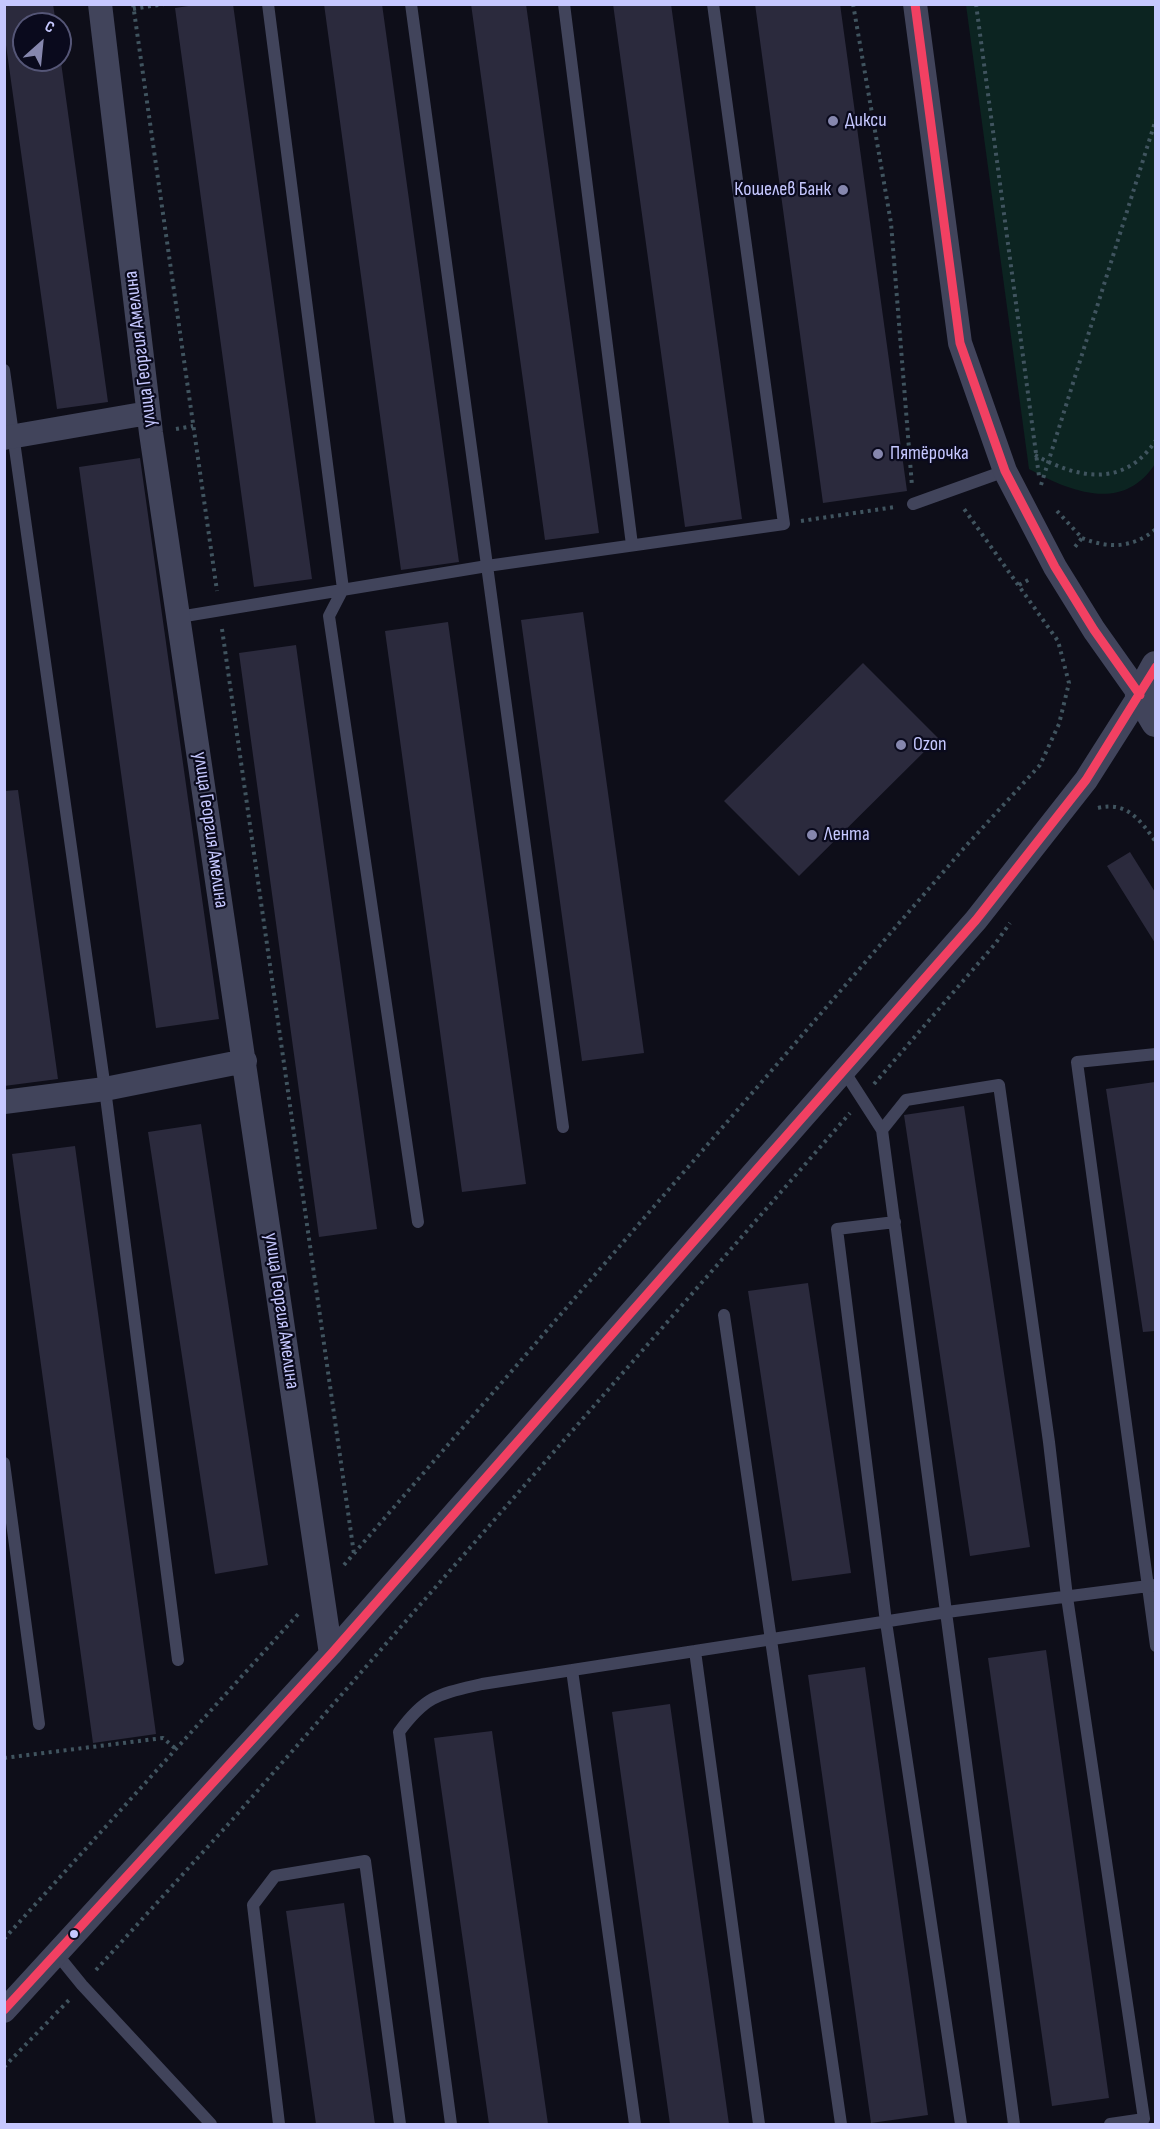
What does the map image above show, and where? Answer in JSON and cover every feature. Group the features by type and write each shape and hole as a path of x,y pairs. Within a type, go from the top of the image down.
{"street":[{"name":"улица Георгия Амелина","path":"100,4 148,413 331,1654"},
{"path":"915,4 960,343 1005,471 1055,567 1094,630 1140,695 1155,722"},
{"path":"9,437 148,413"},
{"path":"4,2011 331,1654 976,920 1086,780 1140,695 1155,666"},
{"path":"4,1102 105,1089 245,1061"}],"lane":[{"path":"268,4 343,589 329,616 418,1222"},
{"path":"411,4 563,1127"},
{"path":"564,4 632,545"},
{"path":"179,616 487,566 784,524 713,4"},
{"path":"4,370 9,437 105,1089 178,1660"},
{"path":"913,504 1005,471"},
{"path":"1155,1054 1077,1062 1151,1586 1155,1646"},
{"path":"844,1071 863,1097 882,1130 1014,2124"},
{"path":"882,1130 906,1100 999,1085 1047,1431 1067,1597 1144,2119 1110,2124"},
{"path":"895,1222 837,1229 886,1622 961,2124"},
{"path":"724,1315 773,1639 841,2124"},
{"path":"4,1462 39,1724"},
{"path":"451,2124 399,1732 415,1710 438,1694 572,1670 947,1612 1151,1586"},
{"path":"695,1651 759,2124"},
{"path":"572,1670 635,2124"},
{"path":"279,2124 253,1905 275,1876 365,1861 400,2124"},
{"path":"56,1953 82,1985 211,2124"}],"path":[{"path":"164,4 133,7 354,1554"},
{"path":"784,524 913,504 891,224 854,4"},
{"path":"976,4 1035,455 1044,493"},
{"path":"1041,485 1155,119"},
{"path":"1035,455 1075,474 1101,475 1125,468 1150,449 1155,440"},
{"path":"4,1939 321,1592 964,848 1041,765 1059,724 1070,683 1058,641 951,490"},
{"path":"1054,508 1082,538 1098,545 1125,546 1146,537 1155,529"},
{"path":"1019,585 1055,567 1082,538"},
{"path":"1093,811 1099,807 1120,806 1139,819 1155,842"},
{"path":"4,2067 82,1985 263,1785 863,1097 995,944 1014,916"},
{"path":"4,1758 163,1738 177,1749"}],"green space":[{"path":"966,5 1155,5 1155,464 1142,479 1128,489 1112,493 1079,490 1062,485 1029,469"}],"building":[{"path":"4,4 53,4 54,12 12,12 12,72 62,72 108,402 57,409 4,31"},
{"path":"202,4 233,4 312,579 254,587 175,8"},
{"path":"324,4 382,4 459,562 401,570"},
{"path":"471,4 526,4 599,533 545,540"},
{"path":"613,4 671,4 742,519 685,527"},
{"path":"755,4 840,4 907,491 823,503"},
{"path":"140,458 219,1019 156,1028 79,467"},
{"path":"583,612 644,1053 582,1061 521,620"},
{"path":"448,622 526,1184 462,1192 385,631"},
{"path":"296,645 377,1229 319,1237 239,653"},
{"path":"863,663 938,738 799,876 724,801"},
{"path":"18,790 58,1079 4,1086 4,791"},
{"path":"1130,852 1155,892 1155,943 1107,866"},
{"path":"1155,1082 1155,1331 1143,1332 1106,1089"},
{"path":"964,1106 1030,1547 970,1556 904,1115"},
{"path":"201,1124 268,1565 215,1574 148,1132"},
{"path":"75,1146 156,1734 93,1743 12,1154"},
{"path":"808,1283 851,1573 792,1581 748,1291"},
{"path":"1046,1650 1109,2098 1052,2106 988,1658"},
{"path":"865,1667 928,2115 871,2123 808,1675"},
{"path":"670,1704 729,2124 670,2124 612,1712"},
{"path":"492,1731 548,2124 489,2124 434,1738"},
{"path":"344,1903 375,2124 316,2124 286,1911"}],"transit line":[{"path":"915,4 960,343 1005,471 1055,567 1094,630 1140,695"},
{"path":"4,2010 331,1654 976,920 1086,780 1156,667"}],"place":[{"name":"Дикси","path":"833,121"},
{"name":"Кошелев Банк","path":"843,190"},
{"name":"Пятёрочка","path":"878,454"},
{"name":"Ozon","path":"901,745"},
{"name":"Лента","path":"812,835"}]}
